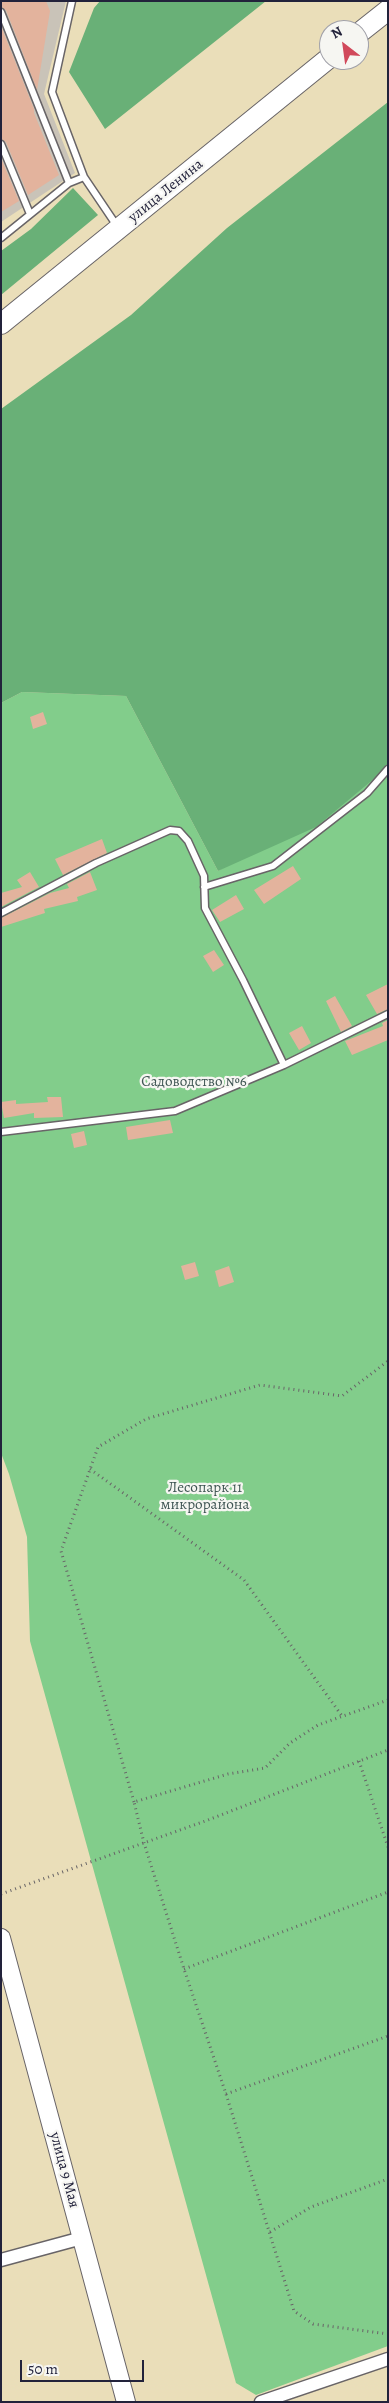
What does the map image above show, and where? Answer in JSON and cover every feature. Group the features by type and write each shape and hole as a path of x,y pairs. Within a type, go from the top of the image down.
{"main road":[{"path":"369,25 388,10"},
{"name":"улица Ленина","path":"1,324 319,66"},
{"name":"улица 9 Мая","path":"1,1938 126,2402"}],"street":[{"path":"1,2260 82,2238"},
{"path":"261,2402 388,2358"}],"lane":[{"path":"72,1 52,92 84,177 119,229"},
{"path":"1,12 69,183"},
{"path":"1,144 30,214"},
{"path":"1,238 69,183 84,177"},
{"path":"204,887 273,866 366,793 388,769"},
{"path":"1,913 96,863 170,830 179,831 188,840 204,876 205,908 243,980 284,1065"},
{"path":"1,1132 175,1111 284,1065 388,1014"}],"path":[{"path":"388,1361 342,1396 260,1385 146,1419 98,1447 61,1551 134,1802 144,1843 294,2311 313,2324 388,2334"},
{"path":"90,1469 244,1580 342,1716"},
{"path":"134,1802 228,1774 265,1768 290,1744 318,1725 388,1700"},
{"path":"1,1894 144,1843 388,1750"},
{"path":"359,1761 388,1848"},
{"path":"184,1968 388,1892"},
{"path":"226,2094 388,2036"},
{"path":"270,2232 311,2207 388,2180"}],"shaded area":[{"path":"1,1 66,1 44,94 75,173 1,222"}],"green space":[{"path":"100,1 266,1 105,129 69,72 94,8"},
{"path":"388,102 388,767 316,827 218,871 126,696 22,692 1,703 1,409 131,315 227,228"},
{"path":"73,188 98,215 1,295 1,251 31,229"},
{"path":"22,692 126,696 218,871 388,767 388,2346 256,2395 236,2383 30,1641 27,1537 1,1453 1,703"}],"building":[{"path":"1,1 46,1 50,11 37,90 6,10 1,7"},
{"path":"1,26 59,175 28,195 6,142 1,139"},
{"path":"1,158 19,201 1,212"},
{"path":"43,712 47,724 33,729 30,717"},
{"path":"102,839 107,853 63,875 55,859"},
{"path":"293,866 301,879 264,904 254,890"},
{"path":"30,872 39,887 1,907 1,893 22,887 17,880"},
{"path":"90,872 97,890 77,897 78,901 44,909 45,913 1,927 1,918 50,893 69,888 67,884"},
{"path":"236,895 244,909 220,922 212,910"},
{"path":"214,950 224,965 213,972 203,956"},
{"path":"388,984 388,1009 377,1014 366,995"},
{"path":"335,996 352,1026 341,1032 326,1001"},
{"path":"388,1020 388,1040 352,1055 345,1041 383,1026 382,1023"},
{"path":"302,1026 311,1043 299,1050 289,1033"},
{"path":"47,1097 61,1097 63,1117 34,1118 34,1113 4,1118 1,1102 16,1100 16,1104 48,1102"},
{"path":"170,1120 173,1133 128,1140 126,1127"},
{"path":"84,1131 87,1145 74,1148 71,1134"},
{"path":"195,1262 199,1276 185,1280 181,1266"},
{"path":"229,1266 234,1282 219,1287 215,1271"}],"park label":[{"name":"Садоводство №6","path":"194,1082"},
{"name":"Лесопарк 11 микрорайона","path":"205,1496"}]}
